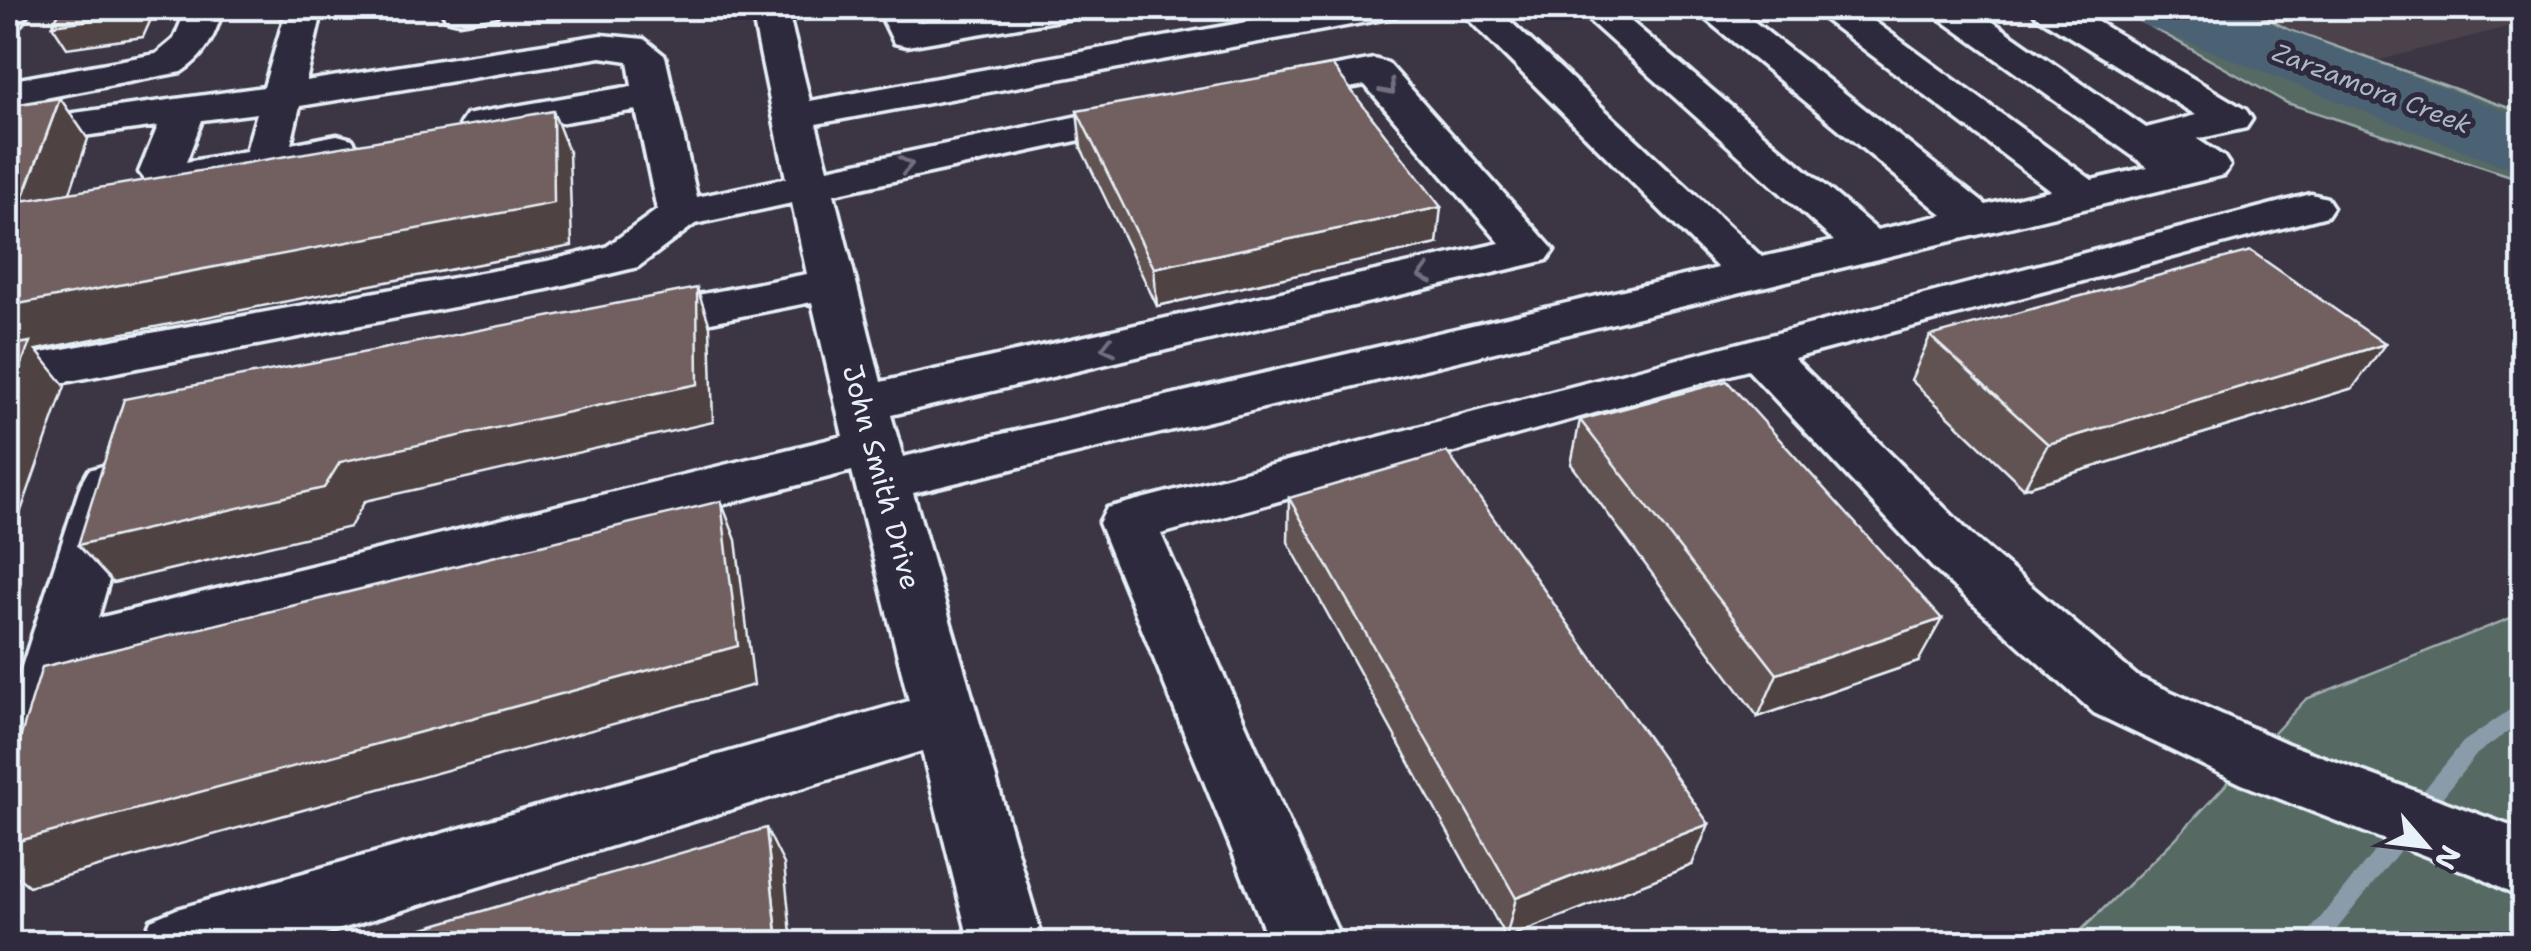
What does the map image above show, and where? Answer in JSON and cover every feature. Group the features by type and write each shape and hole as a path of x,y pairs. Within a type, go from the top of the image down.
{"street":[{"path":"8,16 13,8"},
{"path":"8,70 148,44 166,32 176,8"},
{"path":"8,93 168,64 182,56 198,36 205,8"},
{"path":"265,161 304,8"},
{"path":"459,8 482,8"},
{"name":"John Smith Drive","path":"769,8 873,444 1007,944"},
{"path":"926,92 901,21 1066,8"},
{"path":"794,116 1383,8"},
{"path":"1475,8 1752,274"},
{"path":"1593,8 1868,246"},
{"path":"1714,8 1978,220"},
{"path":"1833,8 2084,195"},
{"path":"1950,8 2182,172"},
{"path":"873,444 1752,274 2209,166 2162,136 2231,119 2049,8"},
{"path":"8,134 283,97 601,46 630,46 646,56 680,214"},
{"path":"8,376 548,275 622,257 680,214 1210,102 1374,72 1531,250 873,444 57,654"},
{"path":"439,131 652,95"},
{"path":"186,110 161,172 178,176 381,141"},
{"path":"1307,944 1127,523 1759,351 2310,208"},
{"path":"590,331 833,282"},
{"path":"1759,351 1804,402 1956,554 2116,695 2265,764 2502,854 2524,868"},
{"path":"8,813 123,440"},
{"path":"177,944 946,716"}],"shaded area":[{"path":"2249,8 2523,8 2523,23 2376,61 2289,30"}],"green space":[{"path":"2118,8 2249,8 2289,30 2523,113 2523,180 2287,103"},
{"path":"2523,613 2523,943 2067,944 2173,841 2306,699"}],"building":[{"path":"62,8 133,8 129,15 52,25"},
{"path":"1332,65 1441,207 1154,268 1077,111"},
{"path":"60,98 22,201 553,111 554,203 8,306 8,106"},
{"path":"2251,251 2385,344 2048,444 1930,336"},
{"path":"697,288 698,384 340,462 324,488 78,545 124,399"},
{"path":"30,342 8,400 8,346"},
{"path":"1727,381 1942,619 1777,674 1580,420"},
{"path":"1447,452 1709,824 1516,898 1289,498"},
{"path":"721,501 738,646 8,844 8,778 42,667"},
{"path":"766,828 778,944 369,944"}],"waterway":[{"name":"Zarzamora Creek","path":"2164,8 2524,146"},
{"path":"2310,944 2470,748 2524,708"}]}
